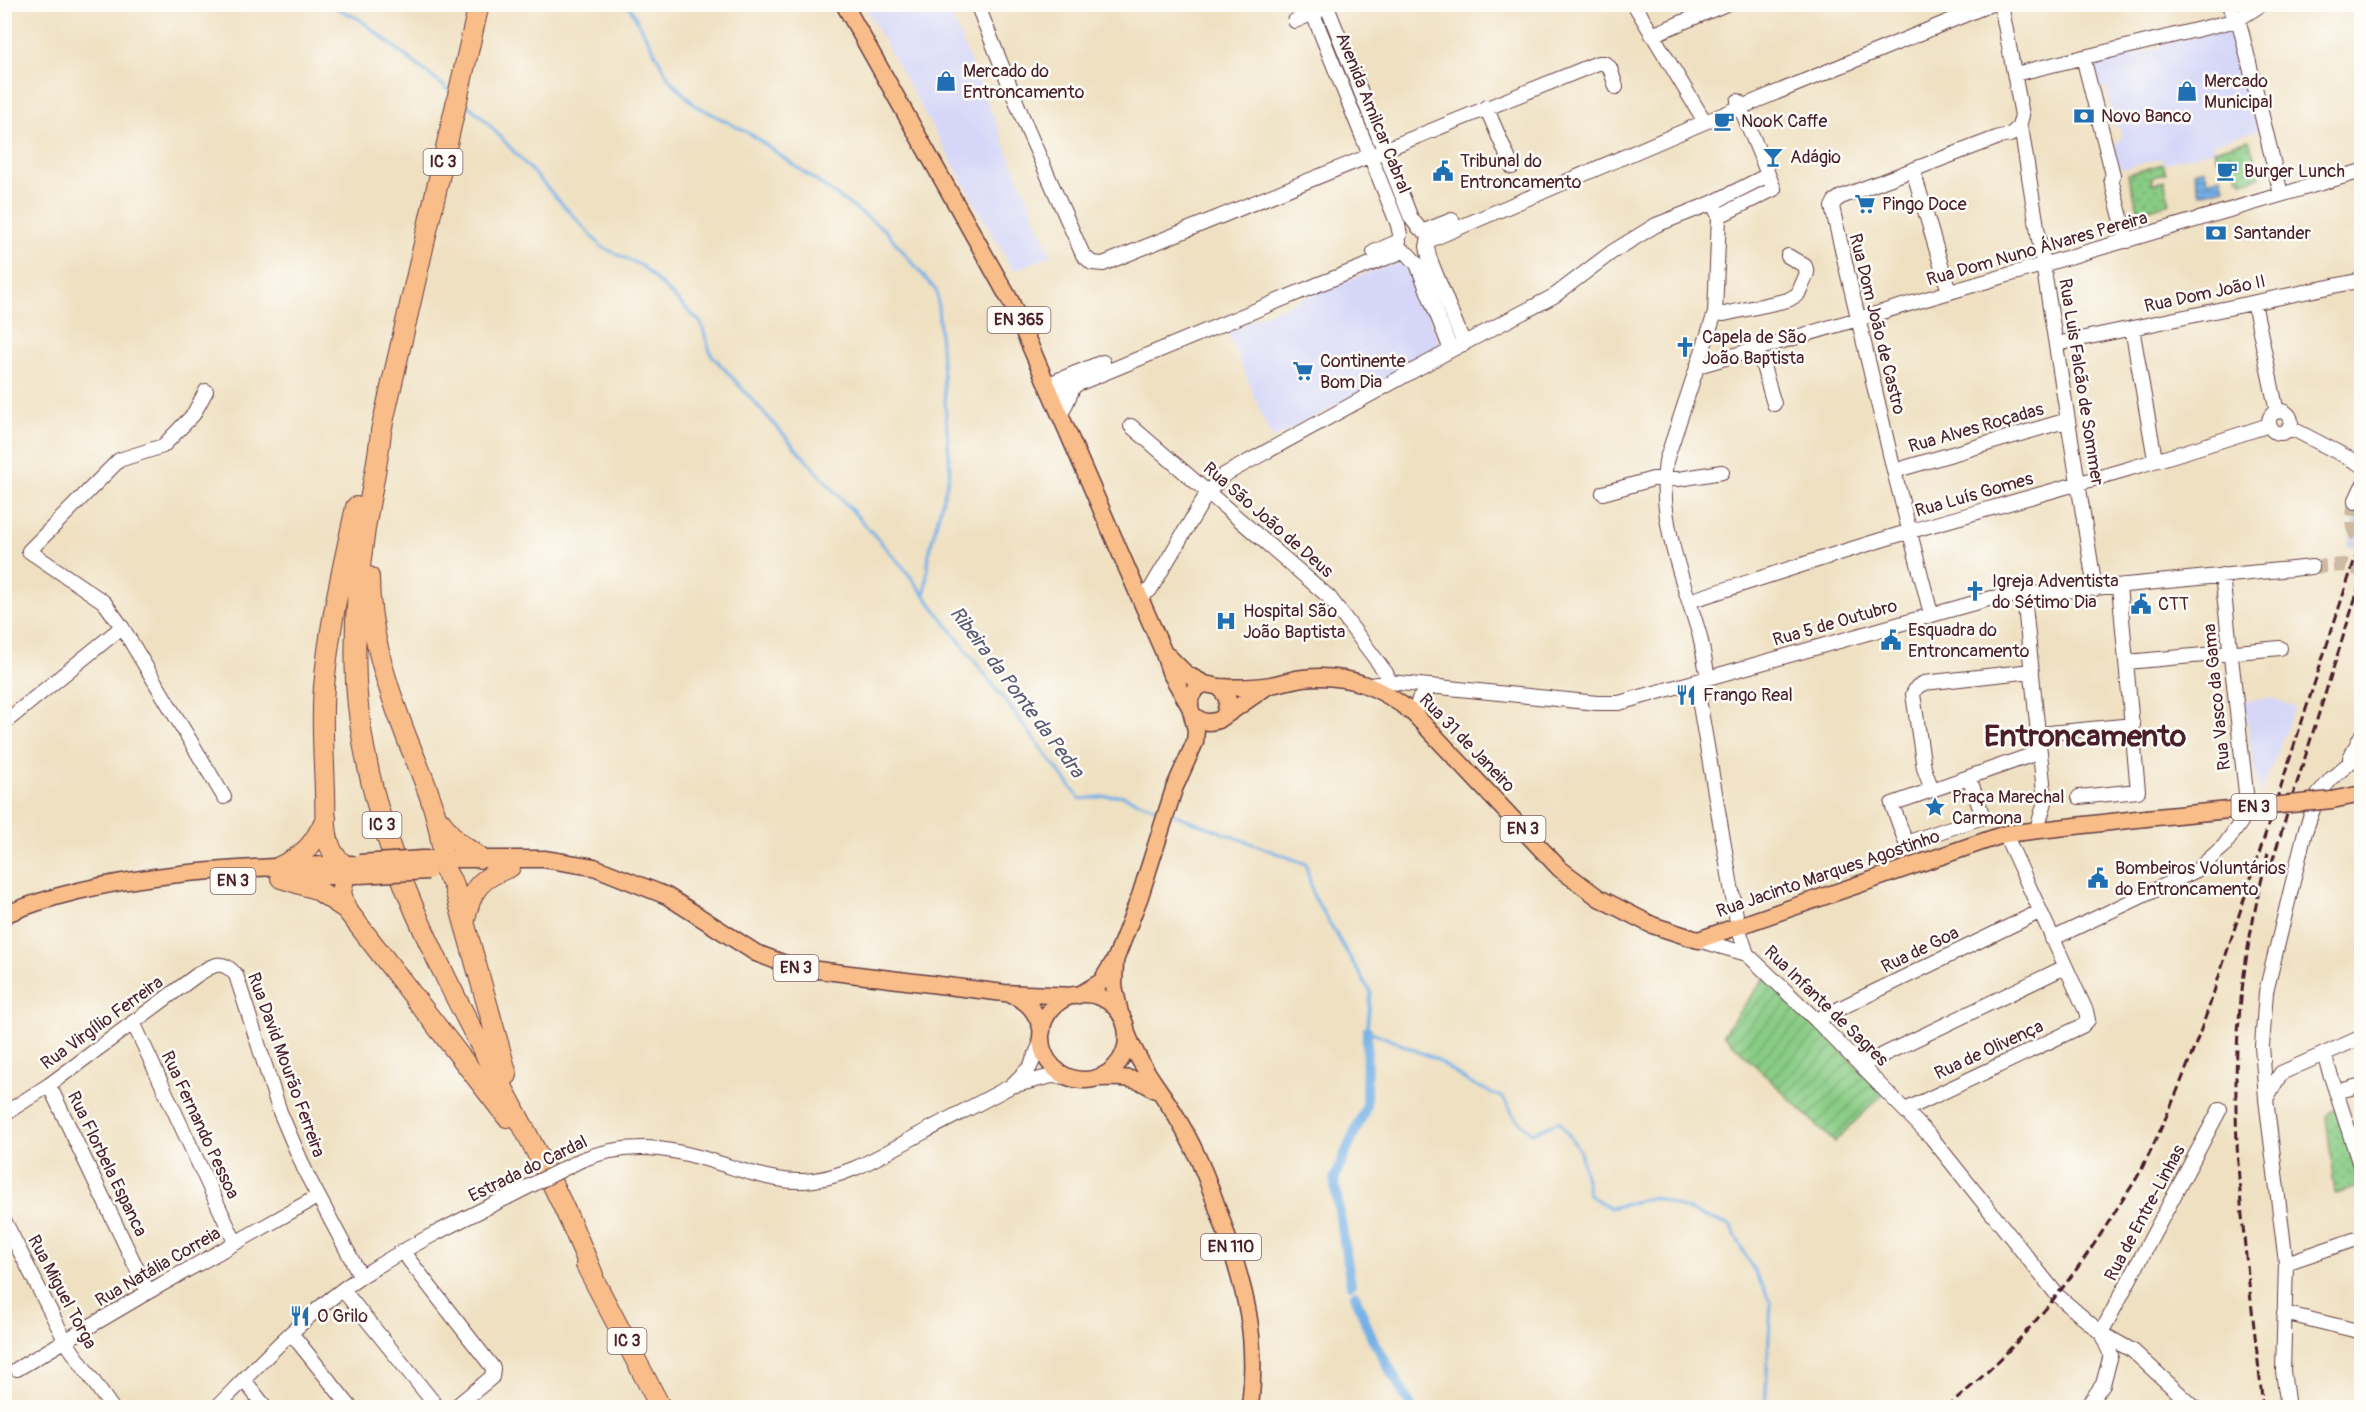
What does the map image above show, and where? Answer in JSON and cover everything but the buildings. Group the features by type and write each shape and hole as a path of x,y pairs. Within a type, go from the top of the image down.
{"highway":[{"name":"IC 3","path":"479,4 381,431 358,586 356,659 360,723 377,807 394,860 420,923 481,1045 573,1244 593,1275 661,1407"},
{"name":"IC 3","path":"381,431 368,456 353,523 347,626 348,678 354,747 366,803 392,881 416,937 515,1120"},
{"path":"371,499 369,587 376,639 399,718 439,819 455,840 480,858"},
{"path":"346,909 341,892 352,869 331,851 326,818 323,734 324,688 334,618 353,523"},
{"path":"326,818 308,850 280,873 316,889 346,909 515,1120"},
{"path":"439,819 435,865 454,885 500,1052 515,1120"},
{"path":"464,922 469,901 477,886 491,875 510,867"}],"main road":[{"name":"EN 365","path":"844,4 1011,302 1163,651 1170,672 1191,710"},
{"name":"EN 365","path":"1163,651 1186,674 1213,686"},
{"name":"EN 3","path":"1213,686 1244,688 1303,678 1337,677 1371,686"},
{"name":"EN 3","path":"1177,790 1222,717 1270,685"},
{"path":"1213,686 1228,700 1222,717 1204,722 1191,710 1193,692 1213,686"},
{"name":"Rua 31 de Janeiro","path":"1371,686 1394,697 1415,715 1560,869 1599,898 1631,915 1652,925 1698,939"},
{"name":"EN 3","path":"1042,1036 1046,1018 1054,1007 1101,982 1116,958 1140,896 1159,833 1195,742 1196,730 1191,710"},
{"name":"EN 3","path":"2005,834 2060,826 2332,800 2361,794"},
{"name":"Rua Jacinto Marques Agostinho","path":"1698,939 2005,834"},
{"name":"EN 3","path":"435,865 480,858 564,861 594,867 667,896 756,953 781,964 813,970 1004,993 1091,995 1103,999 1121,1014"},
{"name":"EN 3","path":"4,915 37,901 121,883 185,883 280,873 435,865 610,873"},
{"name":"EN 3","path":"1116,958 1114,986 1127,1033"},
{"name":"EN 3","path":"1004,993 1019,998 1030,1007 1039,1020 1044,1052 1050,1063 1059,1072 1070,1077"},
{"path":"1098,1078 1109,1072 1120,1060 1126,1045 1127,1033"},
{"path":"1127,1033 1138,1059 1165,1099"},
{"path":"1070,1077 1082,1080 1121,1078 1141,1081 1165,1099"},
{"name":"EN 110","path":"1165,1099 1181,1125 1202,1168 1243,1284 1252,1333 1250,1407"}],"street":[{"path":"977,4 1028,131 1083,255 1092,263 1103,264 1598,63 1604,63 1610,68 1616,87"},
{"path":"1634,4 1703,119"},
{"path":"1652,35 1726,4"},
{"path":"1403,245 1406,229 1424,236 1739,104 1969,4"},
{"path":"1739,104 1991,4"},
{"name":"Rua Luis Falcão de Sommer","path":"2001,4 2022,115 2019,127 2022,133 2096,589"},
{"path":"2228,4 2242,32 2281,194"},
{"path":"2015,74 2237,20 2262,4"},
{"path":"1295,21 1311,9 1329,5"},
{"name":"Avenida Amilcar Cabral","path":"1329,5 1377,152 1403,245 1417,264 1457,347"},
{"name":"Avenida Amilcar Cabral","path":"1311,9 1377,152 1411,218 1424,236 1457,347"},
{"path":"2084,57 2127,241"},
{"path":"1712,203 1719,216 1774,189 1739,104"},
{"path":"1486,107 1512,167"},
{"name":"Rua Dom João de Castro","path":"1931,614 1894,471 1833,214 1833,204 1841,197 1999,137 2010,135 2019,127"},
{"path":"1913,170 1949,292"},
{"name":"Rua Dom Nuno Álvares Pereira","path":"1698,366 2264,202 2281,194 2361,171"},
{"path":"1139,597 1150,590 1208,492 1224,475 1554,296 1612,252 1656,225 1712,203 1768,175"},
{"name":"Rua Infante de Sagres","path":"1719,216 1715,313 1666,461 1664,480 1673,547 1700,636 1702,680 1738,927 1747,954 1862,1065 1931,1137 2058,1296 2101,1333 2133,1351 2195,1407"},
{"path":"1048,390 1319,284 1403,245 1421,253 1424,236"},
{"path":"1715,313 1724,314 1788,300 1798,294 1807,273 1805,266 1788,256"},
{"name":"Rua Dom João II","path":"2056,344 2361,280"},
{"path":"2254,303 2277,412"},
{"path":"2132,328 2155,459"},
{"path":"1758,349 1774,404"},
{"path":"1035,359 1046,369 1070,382"},
{"path":"1061,415 1070,382"},
{"path":"206,391 193,415 163,446 119,460 29,551 104,602 122,627 224,796"},
{"path":"2277,412 2270,417 2269,426 2274,432 2279,433 2289,427"},
{"path":"2277,412 2288,416 2289,427"},
{"name":"Rua Alves Roçadas","path":"1894,471 2068,420"},
{"name":"Rua São João de Deus","path":"1131,426 1329,597 1386,673 1390,682"},
{"name":"Rua Luís Gomes","path":"1689,601 1910,532 2155,459 2206,447 2269,426"},
{"path":"2289,427 2361,465"},
{"path":"1603,493 1653,479 1664,480 1722,472"},
{"path":"2355,502 2361,487"},
{"name":"Rua 5 de Outubro","path":"1371,686 1390,682 1597,703 1619,703 1992,598 2312,567"},
{"name":"Rua Vasco da Gama","path":"2052,939 2197,870 2224,846 2241,822 2246,793 2222,575"},
{"path":"2079,797 2138,791 2119,586"},
{"path":"2025,596 2045,802 2037,829"},
{"path":"4,723 122,627"},
{"path":"2127,662 2280,648"},
{"path":"1932,790 1924,768 1913,694 1917,687 1924,683 2032,671"},
{"path":"1415,715 1419,699 1432,686"},
{"path":"2039,734 2133,725"},
{"path":"2345,768 2361,734"},
{"path":"1969,777 1983,817 1906,843 1892,804 2040,752"},
{"path":"2288,1407 2283,1371 2286,1263 2266,1099 2262,1046 2266,992 2305,832 2318,795 2331,779 2361,752"},
{"path":"2345,768 2361,763"},
{"path":"2045,802 2060,826"},
{"path":"1862,1065 2065,967 2005,834"},
{"name":"Rua de Goa","path":"1816,1020 2039,912"},
{"name":"Rua 31 de Janeiro","path":"1698,939 1747,954"},
{"name":"Rua Virgílio Ferreira","path":"4,1114 49,1084 197,975 211,967 223,964"},
{"name":"Rua David Mourão Ferreira","path":"223,964 236,975 280,1112 317,1197 361,1277"},
{"name":"Rua de Olivença","path":"1905,1110 2082,1026 2088,1020 2086,1011 2065,967"},
{"name":"Rua Fernando Pessoa","path":"133,1022 235,1242"},
{"path":"1003,1090 1019,1080 1030,1068 1042,1036"},
{"path":"2266,1099 2281,1072 2361,1037"},
{"path":"2324,1054 2361,1171"},
{"path":"1003,1090 1043,1077 1070,1077"},
{"name":"Rua Florbela Espanca","path":"49,1084 148,1292"},
{"path":"2336,1092 2361,1085"},
{"name":"Estrada do Cardal","path":"216,1407 291,1333 361,1277 402,1251 581,1160 616,1149 655,1148 679,1151 761,1176 793,1181 816,1180 868,1161 1003,1090"},
{"name":"Rua de Entre-Linhas","path":"2101,1333 2220,1109"},
{"name":"Rua Natália Correia","path":"17,1369 317,1197"},
{"name":"Rua Miguel Torga","path":"4,1220 66,1342 112,1407"},
{"path":"2286,1263 2361,1237"},
{"path":"402,1251 493,1368 492,1377 454,1407"},
{"path":"344,1290 438,1407"},
{"path":"2284,1313 2361,1332"},
{"path":"291,1333 351,1407"},
{"path":"2086,1407 2103,1384 2110,1355 2101,1333"},
{"path":"244,1380 266,1407"}],"shaded area":[{"path":"864,5 947,5 1051,255 1013,271"},
{"path":"2228,29 2237,33 2245,62 2237,60 2244,86 2252,89 2260,126 2258,130 2213,143 2214,150 2163,164 2161,158 2126,168 2120,167 2116,162 2112,147 2122,137 2120,127 2115,128 2106,85 2098,92 2094,74 2096,64 2103,58 2115,55 2117,59 2162,48 2161,44"},
{"path":"1405,260 1429,315 1441,350 1272,439 1227,330 1349,279"},
{"path":"2361,498 2361,549 2347,546"},
{"path":"2271,698 2295,707 2259,798 2244,701"}],"green space":[{"path":"2249,140 2260,177 2242,182 2238,179 2231,155 2217,159 2214,150"},
{"path":"2163,164 2166,173 2151,178 2153,184 2164,181 2170,203 2139,212 2128,174"},
{"path":"1766,976 1884,1093 1834,1142 1723,1034"},
{"path":"2334,1109 2339,1111 2361,1184 2361,1186 2335,1194 2326,1116"}],"water":[{"path":"2204,169 2208,181 2221,177 2224,188 2200,194 2194,172"}],"waterway":[{"name":"Ribeira da Ponte da Pedra","path":"328,4 359,19 451,92"},
{"path":"628,4 670,80 695,105 752,135 885,230 937,292 950,471 929,553 925,594"},
{"name":"Ribeira da Ponte da Pedra","path":"464,102 481,116 602,247 642,266 701,323 711,354 903,567 1080,799 1120,795 1161,810"},
{"name":"Ribeira da Ponte da Pedra","path":"1173,814 1306,864 1313,895 1371,993 1367,1030 1436,1059 1468,1082 1503,1098 1516,1118 1532,1133 1559,1121 1580,1151 1589,1195 1610,1208 1654,1197 1730,1226 1771,1302 1765,1408"},
{"path":"1351,1284 1334,1179 1366,1107 1367,1030"},
{"path":"1355,1295 1371,1336 1412,1408"}],"tunnel":[{"path":"2355,502 2354,528 2355,533 2362,540"},
{"path":"2312,567 2344,565 2362,570"}],"railway":[{"path":"1946,1408 1994,1365 2058,1293 2096,1242 2141,1171 2154,1144 2180,1085 2210,1004 2362,537"},
{"path":"2272,862 2362,577"},
{"path":"2263,1408 2239,1184 2236,1095 2237,1050 2244,975 2268,853"}],"place":[{"name":"Mercado do Entroncamento","path":"946,81"},
{"name":"Mercado Municipal","path":"2187,91"},
{"name":"Novo Banco","path":"2084,116"},
{"name":"NooK Caffe","path":"1724,121"},
{"name":"Adágio","path":"1773,157"},
{"name":"Tribunal do Entroncamento","path":"1443,171"},
{"name":"Burger Lunch","path":"2227,171"},
{"name":"Pingo Doce","path":"1865,204"},
{"name":"Santander","path":"2216,233"},
{"name":"Capela de São João Baptista","path":"1685,347"},
{"name":"Continente Bom Dia","path":"1303,371"},
{"name":"Igreja Adventista do Sétimo Dia","path":"1975,591"},
{"name":"CTT","path":"2141,604"},
{"name":"Hospital São João Baptista","path":"1226,621"},
{"name":"Esquadra do Entroncamento","path":"1891,640"},
{"name":"Frango Real","path":"1686,695"},
{"name":"Praça Marechal Carmona","path":"1935,807"},
{"name":"Bombeiros Voluntários do Entroncamento","path":"2098,878"},
{"name":"O Grilo","path":"300,1316"}],"district":[{"name":"Entroncamento","path":"2085,736"}]}
